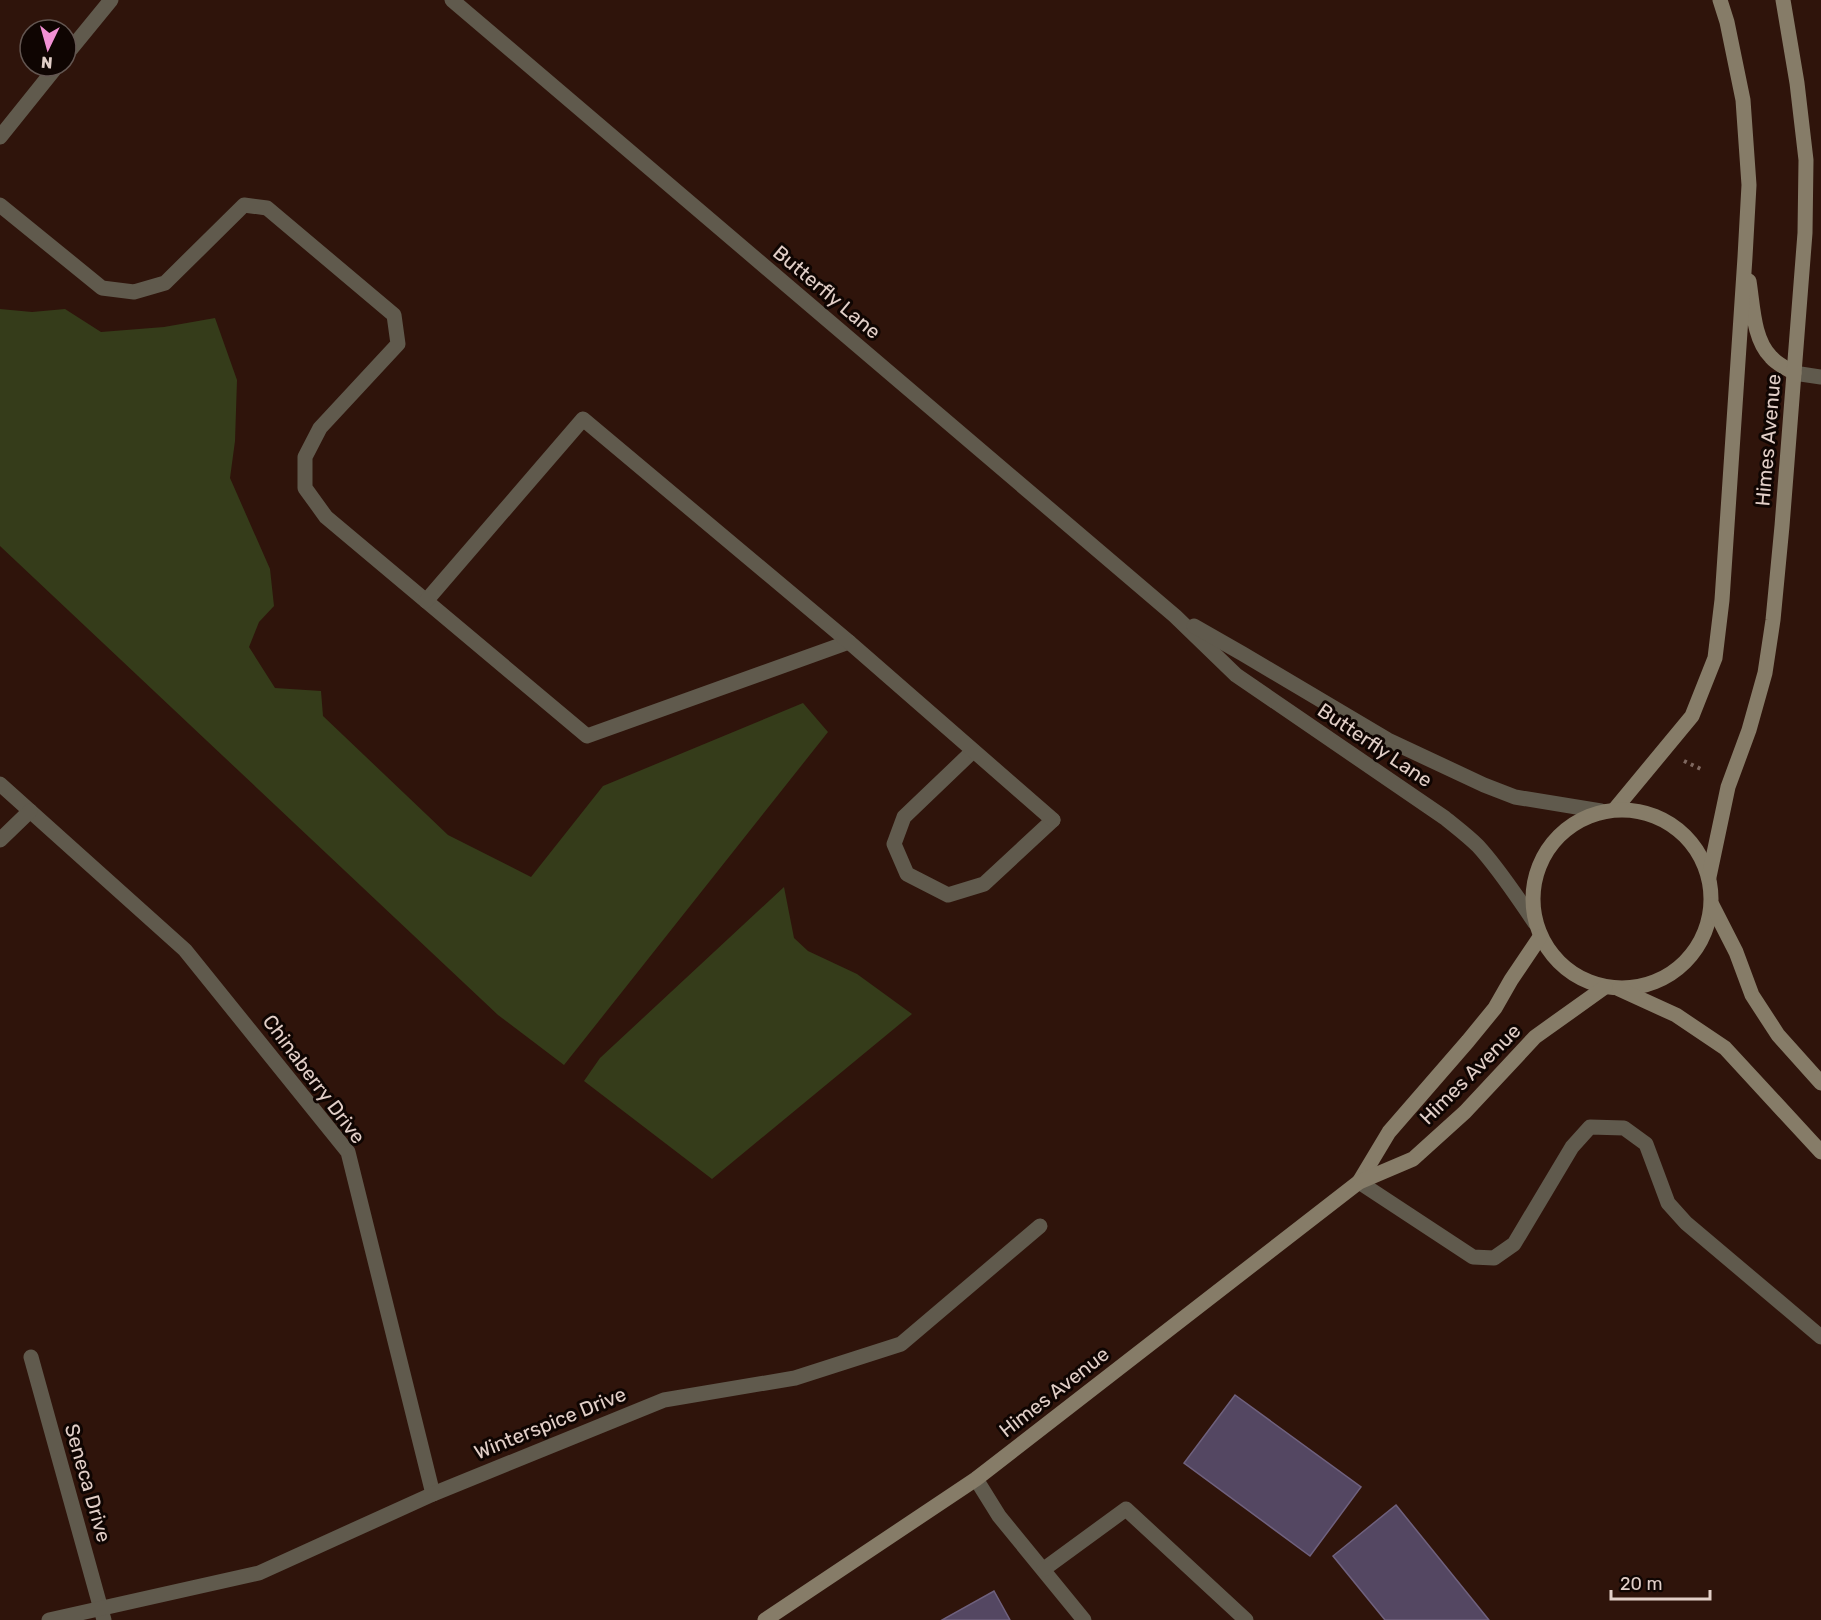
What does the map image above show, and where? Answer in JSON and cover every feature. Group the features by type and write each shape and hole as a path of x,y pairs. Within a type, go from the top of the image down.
{"street":[{"path":"78,40 111,0"},
{"name":"Butterfly Lane","path":"452,0 1175,616 1236,675 1461,831 1477,845 1503,877 1538,930"},
{"name":"Himes Avenue","path":"1608,810 1665,751 1692,716 1715,658 1722,600 1749,185 1743,100 1727,22 1720,0"},
{"name":"Himes Avenue","path":"1709,877 1728,787 1749,730 1765,673 1781,537 1805,233 1806,160 1797,83 1783,0"},
{"path":"0,137 47,78"},
{"path":"0,205 102,288 134,292 165,283 244,205 267,208 394,315 398,344 320,428 305,457 305,488 326,517 587,736 849,642"},
{"path":"1745,257 1758,334 1762,345 1770,357 1794,373 1821,376"},
{"path":"426,600 583,419 849,642 974,751 1053,820 984,884 948,895 907,874 894,844 904,817 974,751"},
{"name":"Butterfly Lane","path":"1175,616 1244,654 1388,740 1484,785 1515,797 1608,810"},
{"name":"Chinaberry Drive","path":"0,784 185,950 348,1152 433,1494"},
{"path":"1612,988 1646,985 1671,974 1692,955 1706,932 1712,905 1709,877 1700,854 1678,829 1664,819 1640,810 1608,810 1574,822 1552,842 1538,866 1532,895 1538,930 1552,955 1567,970 1585,981 1612,988 1676,1015 1725,1048 1821,1152"},
{"path":"0,840 30,811"},
{"path":"1712,905 1736,952 1752,995 1778,1035 1821,1083"},
{"name":"Himes Avenue","path":"1359,1182 1389,1131 1495,1008 1538,930"},
{"name":"Himes Avenue","path":"765,1620 976,1479 1359,1182 1413,1159 1465,1112 1535,1037 1612,988"},
{"path":"1359,1182 1473,1257 1494,1258 1514,1244 1572,1147 1590,1127 1624,1128 1646,1144 1668,1203 1686,1223 1821,1337"},
{"name":"Winterspice Drive","path":"49,1620 103,1614 259,1573 433,1494 664,1400 795,1378 901,1344 1040,1226"},
{"name":"Seneca Drive","path":"31,1357 103,1614"},
{"path":"976,1479 999,1516 1084,1620"},
{"path":"1044,1569 1126,1509 1246,1620"}],"path":[{"path":"1678,758 1703,770"}],"green space":[{"path":"0,309 32,312 65,309 101,332 164,327 215,318 237,380 235,441 230,478 270,569 274,606 259,622 249,647 275,688 321,691 323,716 448,835 531,877 603,786 803,703 828,732 564,1065 498,1015 0,546"},
{"path":"784,887 794,938 808,951 857,974 912,1014 712,1179 584,1081 600,1058"}],"building":[{"path":"1235,1395 1361,1487 1310,1556 1184,1463"},
{"path":"1396,1505 1489,1620 1385,1620 1333,1556"},
{"path":"994,1591 1010,1620 942,1620"}]}
